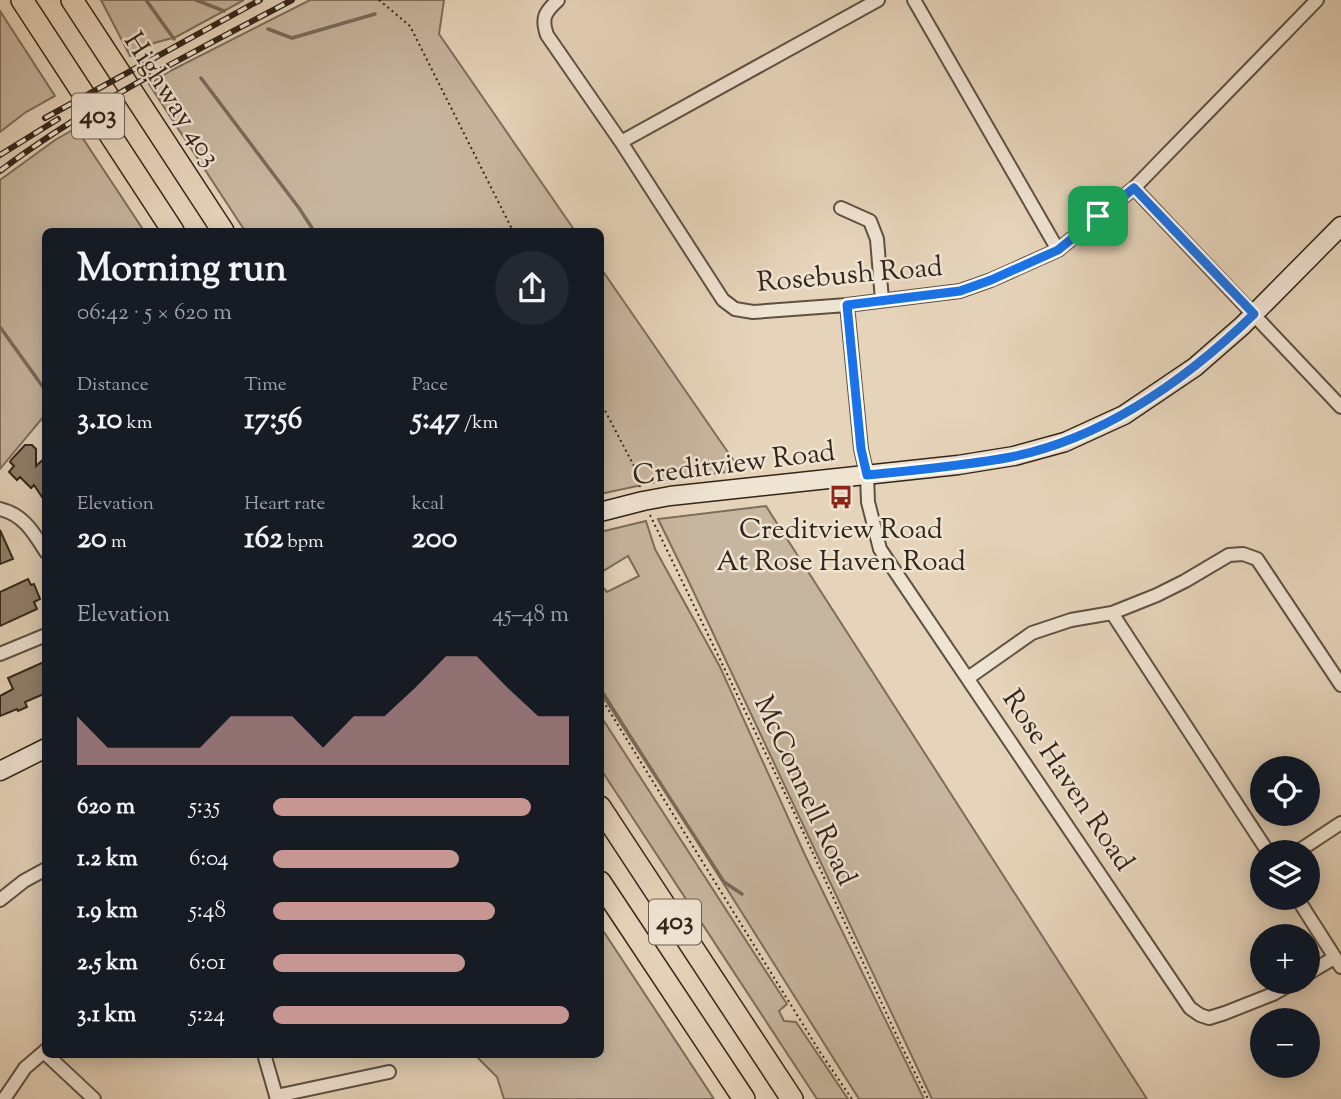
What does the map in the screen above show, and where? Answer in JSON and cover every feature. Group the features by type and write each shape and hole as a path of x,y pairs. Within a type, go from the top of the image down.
{"highway":[{"name":"403","path":"22,0 171,228"},
{"name":"Highway 403","path":"72,0 221,228"},
{"name":"403","path":"604,813 792,1099"},
{"name":"403","path":"604,888 744,1099"}],"main road":[{"name":"Creditview Road","path":"604,511 670,496 958,466 1014,456 1065,442 1124,415 1195,367 1254,314 1341,226"},
{"path":"0,771 42,750"}],"street":[{"name":"Rosebush Road","path":"558,0 548,10 543,23 547,35 621,142 723,300 735,309 753,312 847,305 960,291 1058,250 1134,188 1311,2"},
{"path":"621,142 878,0"},
{"path":"915,0 1058,250"},
{"path":"1134,188 1341,407"},
{"path":"841,208 870,221 877,239 883,300"},
{"name":"Rose Haven Road","path":"847,305 868,502 880,549 1190,1008 1209,1018 1273,994"},
{"path":"0,509 7,510 28,524 42,546"},
{"path":"968,678 1032,633 1071,620 1112,613 1175,586 1229,555 1243,554 1257,559 1341,685"},
{"path":"1112,613 1260,840"},
{"path":"0,654 42,637"},
{"path":"1315,840 1341,822"},
{"path":"0,900 42,871"},
{"path":"1305,910 1338,963 1320,969"},
{"path":"4,1099 25,1068 42,1054"},
{"path":"51,1058 94,1099"},
{"path":"265,1058 276,1097 389,1072"}],"path":[{"path":"379,0 410,26 511,228"},
{"name":"McConnell Road","path":"604,409 635,468 643,501 794,812 928,1099"},
{"path":"604,702 852,1099"}],"shaded area":[{"path":"101,0 244,0 176,37 154,43 130,56"},
{"path":"310,0 444,0 439,34 573,228 243,228 149,84"},
{"path":"0,11 55,96 26,112 0,132"},
{"path":"76,128 142,228 42,228 42,419 0,469 0,180"},
{"path":"604,273 734,461 734,471 670,479 604,493"},
{"path":"766,506 1147,1099 932,1099 658,519"},
{"path":"646,521 655,549 720,667 805,855 924,1099 859,1099 604,693 604,589 607,592 639,576 628,556 604,571 604,531"},
{"path":"604,721 787,1004 779,1011 784,1021 796,1022 848,1099 817,1099 604,774"},
{"path":"604,932 714,1099 504,1099 497,1077 478,1058 604,1058"}],"building":[{"path":"25,445 32,445 36,449 36,466 42,461 42,497 34,485 31,488 20,477 17,480 9,472 14,466 11,460"},
{"path":"0,530 13,559 0,564"},
{"path":"28,579 31,585 34,584 40,599 34,602 37,609 0,626 0,592"},
{"path":"42,663 42,695 25,702 27,707 0,716 0,696 13,689 8,678"}],"waterway":[{"path":"146,0 174,39"},
{"path":"196,0 224,11"},
{"path":"268,29 292,38 375,14"},
{"path":"201,78 312,228"},
{"path":"0,327 42,386"},
{"path":"604,696 724,882 742,894"}],"railway":[{"path":"45,118 260,0"},
{"path":"0,171 34,146 106,101 292,0"},
{"path":"0,155 58,119"}],"place":[{"name":"Creditview Road At Rose Haven Road","path":"841,497"}],"route":[{"path":"1134,188 1254,314 1195,367 1124,415 1065,442 1014,456 958,466 867,475 861,449 847,305 960,291 1058,250 1098,216 1134,188"}]}
